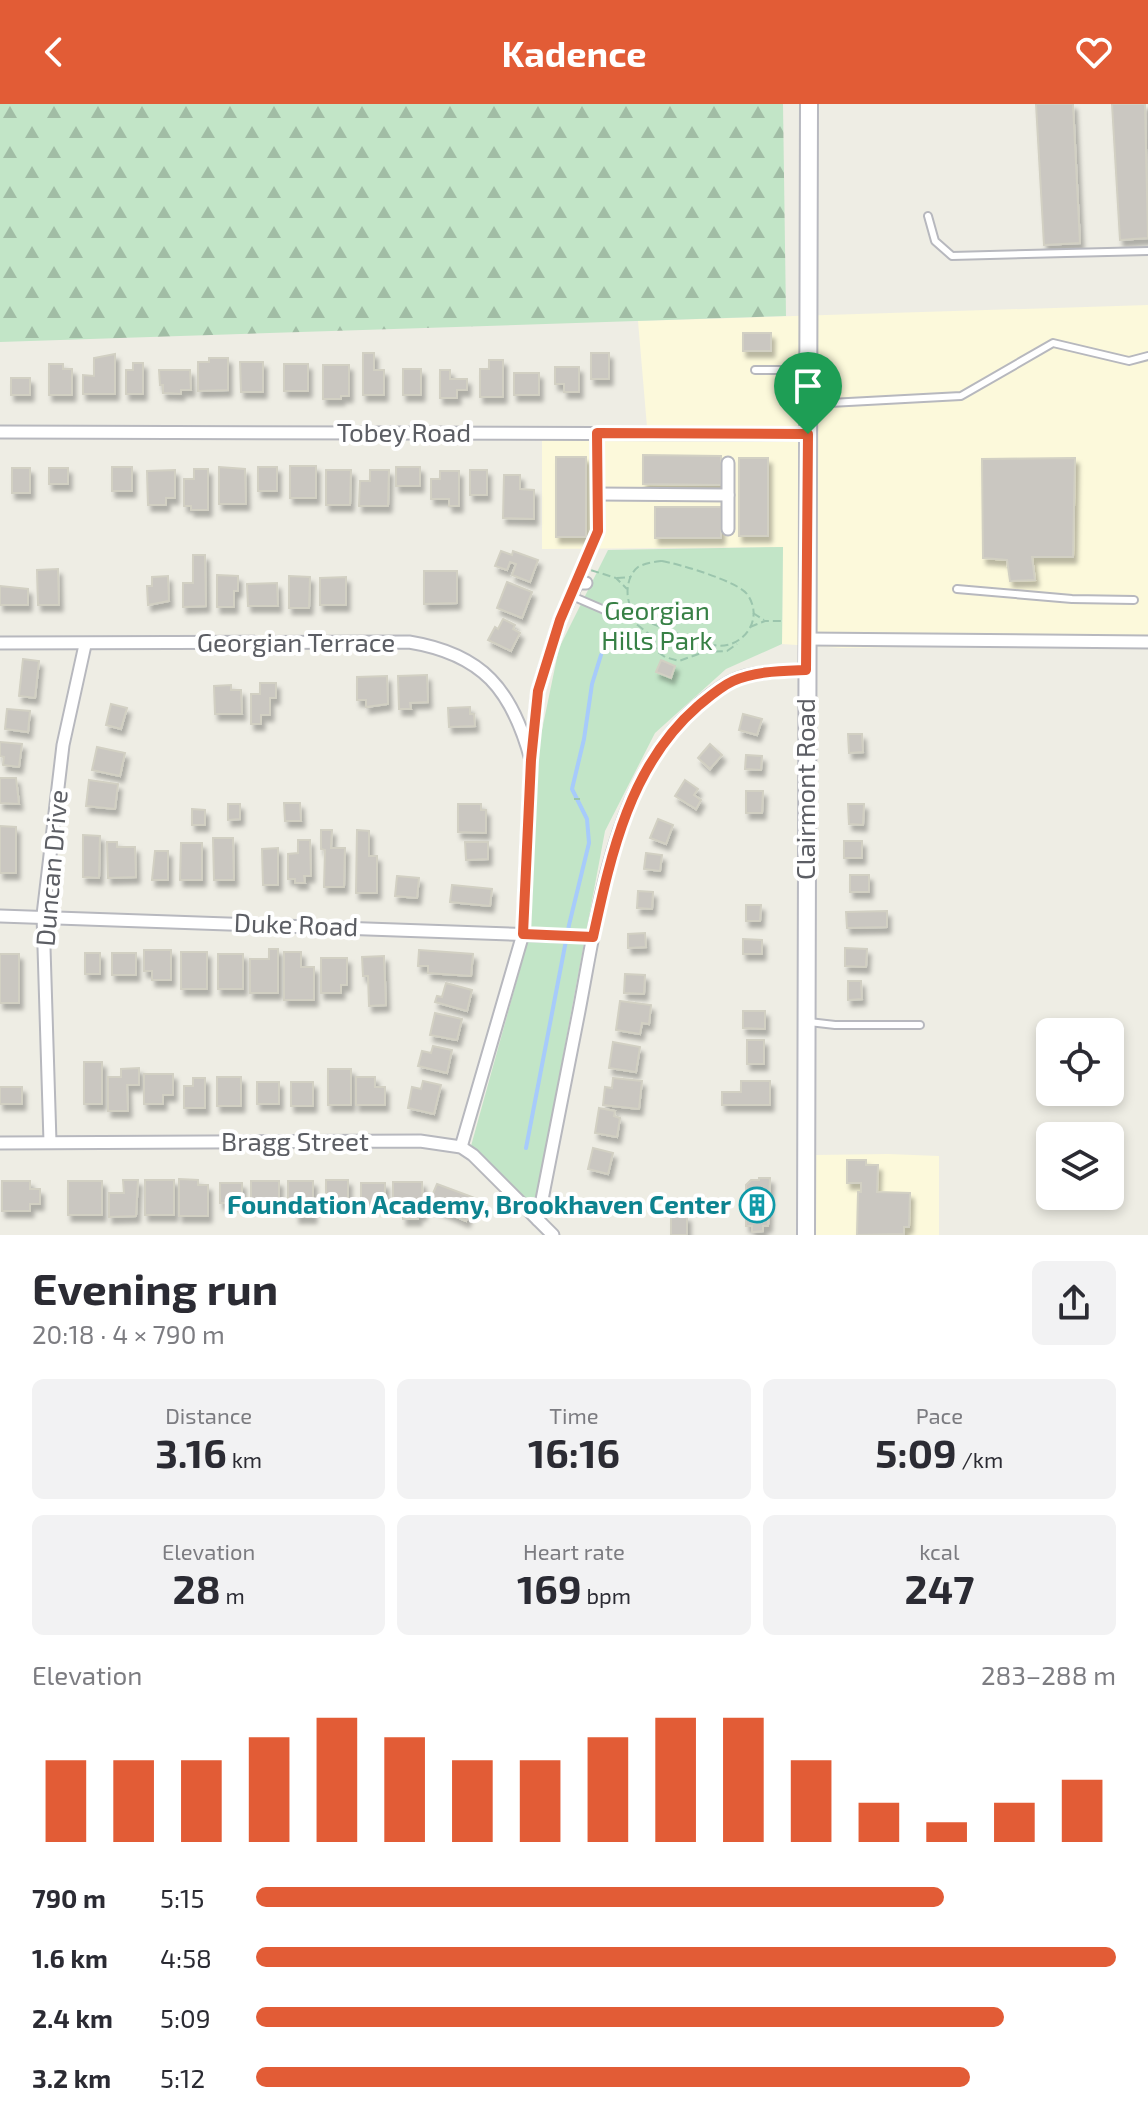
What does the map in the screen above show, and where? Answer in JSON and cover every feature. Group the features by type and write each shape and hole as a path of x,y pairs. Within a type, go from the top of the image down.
{"main road":[{"name":"Clairmont Road","path":"806,1235 809,104"}],"street":[{"name":"Tobey Road","path":"0,432 808,434"},
{"path":"597,433 598,531"},
{"path":"728,463 728,529"},
{"path":"598,494 728,495"},
{"path":"553,1235 473,1155 461,1147 523,934 531,760 538,691 560,620 581,583"},
{"path":"806,639 1148,642"},
{"name":"Georgian Terrace","path":"0,643 409,642 436,647 462,658 485,674 504,694 521,725 531,760"},
{"name":"Duncan Drive","path":"50,1142 43,915 63,745 85,645"},
{"path":"538,1220 593,937 622,820 648,767 689,714 732,681 763,673 806,670"},
{"name":"Duke Road","path":"0,916 43,915 593,937"},
{"name":"Bragg Street","path":"0,1143 420,1141 461,1147"}],"lane":[{"path":"928,216 935,241 952,256 1148,251"},
{"path":"808,404 961,396 1053,343 1129,361 1148,356"},
{"path":"755,370 808,370"},
{"path":"957,589 1072,599 1134,600"},
{"path":"571,596 616,615"},
{"path":"805,1021 835,1025 920,1025"}],"path":[{"path":"581,583 598,531"},
{"path":"649,563 672,563 739,587 751,602 753,613 750,627 741,641 727,651 697,653 679,661 665,657 658,652 649,634 640,628 629,611 628,590 630,577 638,568 649,563"},
{"path":"584,568 616,578 630,577"},
{"path":"616,578 628,590"},
{"path":"628,602 638,617 715,645 741,641"},
{"path":"753,613 765,621"},
{"path":"640,628 645,620"},
{"path":"750,627 765,621 783,621"},
{"path":"715,645 715,652"},
{"path":"574,799 580,799"}],"shaded area":[{"path":"1148,305 1148,643 842,648 782,644 783,547 542,549 542,427 647,427 638,321"},
{"path":"815,1155 939,1156 939,1235 815,1235"}],"green space":[{"path":"0,104 783,104 786,316 0,342"},
{"name":"Georgian Hills Park","path":"783,547 782,644 726,669 655,733 605,831 534,1211 471,1146 528,940 538,749 559,648 608,550"}],"building":[{"path":"1036,104 1073,104 1080,243 1044,245"},
{"path":"1112,104 1145,104 1148,238 1120,240"},
{"path":"743,333 771,333 771,351 743,351"},
{"path":"363,353 374,353 374,370 384,370 384,395 363,395"},
{"path":"591,353 609,353 609,379 591,379"},
{"path":"115,354 115,394 83,394 83,375 94,376 94,358"},
{"path":"209,358 228,358 228,390 198,391 198,362 209,362"},
{"path":"489,360 503,360 503,397 480,397 480,369 489,369"},
{"path":"240,362 263,362 263,392 241,392"},
{"path":"133,363 143,363 143,394 126,394 126,370 133,370"},
{"path":"49,364 63,364 63,369 72,369 72,395 49,395"},
{"path":"284,364 308,364 308,391 284,391"},
{"path":"323,365 349,365 349,396 323,399"},
{"path":"555,367 579,367 579,392 564,392 564,384 555,384"},
{"path":"403,369 421,369 421,395 403,395"},
{"path":"159,370 190,370 191,390 181,390 181,394 163,393"},
{"path":"440,370 450,370 450,379 467,379 467,390 457,390 457,398 440,398"},
{"path":"514,373 539,373 539,395 514,395"},
{"path":"11,378 30,378 30,395 11,395"},
{"path":"643,455 721,456 721,485 643,484"},
{"path":"556,457 586,457 586,537 556,537"},
{"path":"739,458 768,458 768,536 739,536"},
{"path":"1075,458 1073,557 1032,557 1035,580 1010,581 1007,560 983,558 982,459"},
{"path":"290,466 316,466 316,498 290,498"},
{"path":"112,467 132,467 132,491 112,491"},
{"path":"219,467 245,469 246,504 219,504"},
{"path":"258,467 277,467 277,491 258,491"},
{"path":"396,467 420,467 420,486 396,486"},
{"path":"12,468 30,468 30,493 12,493"},
{"path":"49,468 68,468 68,484 49,484"},
{"path":"194,469 208,469 208,510 191,510 191,506 184,506 184,479 194,479"},
{"path":"175,470 175,498 166,498 166,505 148,505 147,471"},
{"path":"326,470 351,470 350,505 326,505"},
{"path":"370,470 389,470 388,506 359,506 360,481 370,481"},
{"path":"470,470 487,470 487,495 470,495"},
{"path":"440,471 459,471 459,506 449,506 449,499 431,499 431,479 440,479"},
{"path":"504,475 520,475 520,489 534,490 534,519 503,518"},
{"path":"655,507 721,507 721,538 655,538"},
{"path":"501,551 512,555 513,551 538,560 530,582 512,575 516,564 510,562 507,570 495,566"},
{"path":"193,555 205,555 206,606 183,607 183,583 193,583"},
{"path":"58,569 59,605 38,605 37,570"},
{"path":"424,571 457,571 457,603 424,604"},
{"path":"217,575 238,576 234,607 217,607"},
{"path":"168,576 169,601 148,605 147,586 152,586 152,577"},
{"path":"289,576 310,577 309,608 289,608"},
{"path":"346,577 346,605 320,605 320,578"},
{"path":"507,582 532,592 522,618 497,608"},
{"path":"277,583 278,606 248,606 247,584"},
{"path":"0,586 28,589 28,605 0,605"},
{"path":"503,619 515,625 513,629 520,633 511,651 488,640"},
{"path":"23,659 39,661 35,698 19,696"},
{"path":"661,660 675,666 671,678 656,672"},
{"path":"427,675 428,702 410,703 411,709 399,709 398,676"},
{"path":"387,676 388,704 366,707 366,700 357,700 357,677"},
{"path":"260,683 276,683 276,698 270,698 270,715 261,715 261,724 251,724 251,694 260,694"},
{"path":"231,685 231,690 241,690 242,714 215,714 214,686"},
{"path":"111,704 127,708 121,729 106,725"},
{"path":"470,707 475,726 449,727 448,708"},
{"path":"7,709 30,711 28,732 5,729"},
{"path":"743,714 762,719 757,735 739,730"},
{"path":"848,734 862,734 863,752 849,753"},
{"path":"0,742 22,744 19,767 3,765"},
{"path":"710,744 722,755 710,769 698,758"},
{"path":"97,747 125,753 120,776 92,770"},
{"path":"746,755 762,756 761,770 745,769"},
{"path":"0,778 16,778 19,804 0,803"},
{"path":"89,780 118,784 115,809 86,806"},
{"path":"685,780 698,789 694,795 701,800 696,809 675,796"},
{"path":"746,791 763,791 762,813 746,813"},
{"path":"284,803 300,803 301,821 285,821"},
{"path":"228,804 240,804 240,819 228,820"},
{"path":"458,804 481,804 481,810 486,810 486,833 458,832"},
{"path":"848,804 864,804 863,825 849,824"},
{"path":"192,809 205,810 205,825 192,825"},
{"path":"658,819 673,825 666,844 650,838"},
{"path":"0,826 16,827 16,873 0,873"},
{"path":"321,830 332,830 331,848 345,848 344,887 324,887 325,850 321,849"},
{"path":"357,830 369,831 369,856 377,856 377,893 356,893"},
{"path":"83,835 100,836 99,878 83,877"},
{"path":"213,838 233,838 234,880 214,880"},
{"path":"298,840 310,840 311,876 304,876 305,883 288,879 288,854 298,853"},
{"path":"844,841 862,841 862,858 844,858"},
{"path":"107,842 117,842 117,847 135,847 136,877 108,878"},
{"path":"465,842 488,842 488,859 466,860"},
{"path":"181,843 202,843 202,880 180,880"},
{"path":"278,848 278,885 263,885 262,849"},
{"path":"155,851 168,851 168,880 152,880"},
{"path":"646,853 662,855 660,871 644,869"},
{"path":"850,875 869,875 869,892 850,892"},
{"path":"397,876 419,878 417,898 395,896"},
{"path":"452,885 492,889 490,906 450,902"},
{"path":"638,891 653,892 652,909 637,908"},
{"path":"746,905 761,905 760,921 746,921"},
{"path":"887,911 887,927 847,928 846,912"},
{"path":"645,933 646,947 628,948 628,934"},
{"path":"743,939 762,940 762,954 743,954"},
{"path":"845,948 867,949 866,967 845,966"},
{"path":"269,949 278,949 278,993 250,993 250,959 269,959"},
{"path":"144,950 171,950 171,980 152,980 152,971 144,971"},
{"path":"419,950 473,954 471,976 428,973 428,966 418,966"},
{"path":"181,952 207,952 207,989 181,989"},
{"path":"284,952 301,952 301,967 314,967 314,1000 284,1000"},
{"path":"85,953 100,953 100,974 85,974"},
{"path":"112,953 136,953 136,975 112,975"},
{"path":"0,954 19,954 19,1003 0,1003"},
{"path":"218,954 243,954 243,989 218,989"},
{"path":"384,956 386,1005 369,1006 368,976 363,976 362,957"},
{"path":"321,958 347,958 347,985 341,985 341,993 321,993"},
{"path":"625,974 645,975 644,994 624,993"},
{"path":"848,981 861,981 862,999 848,1000"},
{"path":"446,983 472,990 467,1011 435,1002 437,996 442,997"},
{"path":"620,1001 651,1005 649,1024 642,1023 640,1034 616,1030"},
{"path":"743,1011 765,1011 765,1029 743,1028"},
{"path":"435,1013 462,1019 457,1040 430,1035"},
{"path":"747,1040 764,1040 764,1064 747,1064"},
{"path":"613,1042 640,1047 636,1072 609,1068"},
{"path":"433,1046 452,1050 447,1073 418,1066 422,1051 431,1053"},
{"path":"84,1062 102,1062 102,1104 84,1104"},
{"path":"139,1068 139,1085 127,1085 128,1111 108,1111 108,1077 121,1077 121,1069"},
{"path":"328,1069 351,1069 351,1105 328,1105"},
{"path":"144,1074 173,1074 173,1095 163,1095 163,1104 144,1104"},
{"path":"217,1077 241,1077 241,1106 217,1106"},
{"path":"356,1077 375,1077 375,1087 385,1087 385,1105 356,1105"},
{"path":"193,1078 205,1078 205,1108 184,1108 184,1086 193,1086"},
{"path":"613,1078 642,1081 639,1109 603,1105 605,1087 612,1088"},
{"path":"423,1081 441,1085 434,1114 408,1108 412,1087 421,1089"},
{"path":"741,1081 770,1081 770,1105 722,1105 722,1092 741,1092"},
{"path":"257,1082 279,1082 279,1104 257,1104"},
{"path":"291,1082 313,1082 313,1106 291,1106"},
{"path":"0,1087 22,1087 22,1104 0,1104"},
{"path":"599,1108 615,1111 614,1116 620,1118 617,1137 595,1133"},
{"path":"593,1148 613,1153 608,1174 588,1169"},
{"path":"847,1160 866,1160 866,1165 878,1165 877,1192 910,1193 909,1227 904,1227 904,1234 857,1235 861,1183 847,1183"},
{"name":"Foundation Academy, Brookhaven Center","path":"759,1178 770,1178 768,1226 763,1226 763,1231 752,1232 752,1226 746,1226 746,1185"},
{"path":"179,1179 198,1180 198,1185 208,1185 208,1216 179,1216"},
{"path":"123,1180 138,1180 136,1216 109,1217 109,1193 124,1193"},
{"path":"145,1180 174,1180 174,1215 145,1215"},
{"path":"326,1180 348,1180 348,1203 326,1203"},
{"path":"2,1181 30,1181 30,1189 40,1189 40,1204 30,1204 30,1211 2,1211"},
{"path":"68,1181 102,1181 102,1215 68,1215"},
{"path":"251,1181 279,1181 279,1202 251,1202"},
{"path":"288,1181 313,1181 313,1217 296,1217 296,1207 288,1207"},
{"path":"393,1182 422,1182 423,1214 418,1214 418,1219 403,1219 403,1202 393,1202"},
{"path":"220,1183 242,1183 242,1203 220,1203"},
{"path":"361,1183 385,1183 385,1206 361,1206"},
{"path":"437,1184 475,1198 466,1221 428,1205"},
{"path":"671,1216 687,1216 687,1235 671,1235"}],"waterway":[{"path":"526,1148 569,925 589,843 587,819 572,789 584,739 592,684 601,655"}],"place":[{"name":"Foundation Academy, Brookhaven Center","path":"757,1205"}],"route":[{"path":"597,433 808,434 806,670 763,673 732,681 689,714 667,740 648,767 622,820 593,937 523,934 531,760 538,691 560,620 598,531 597,433"}]}
